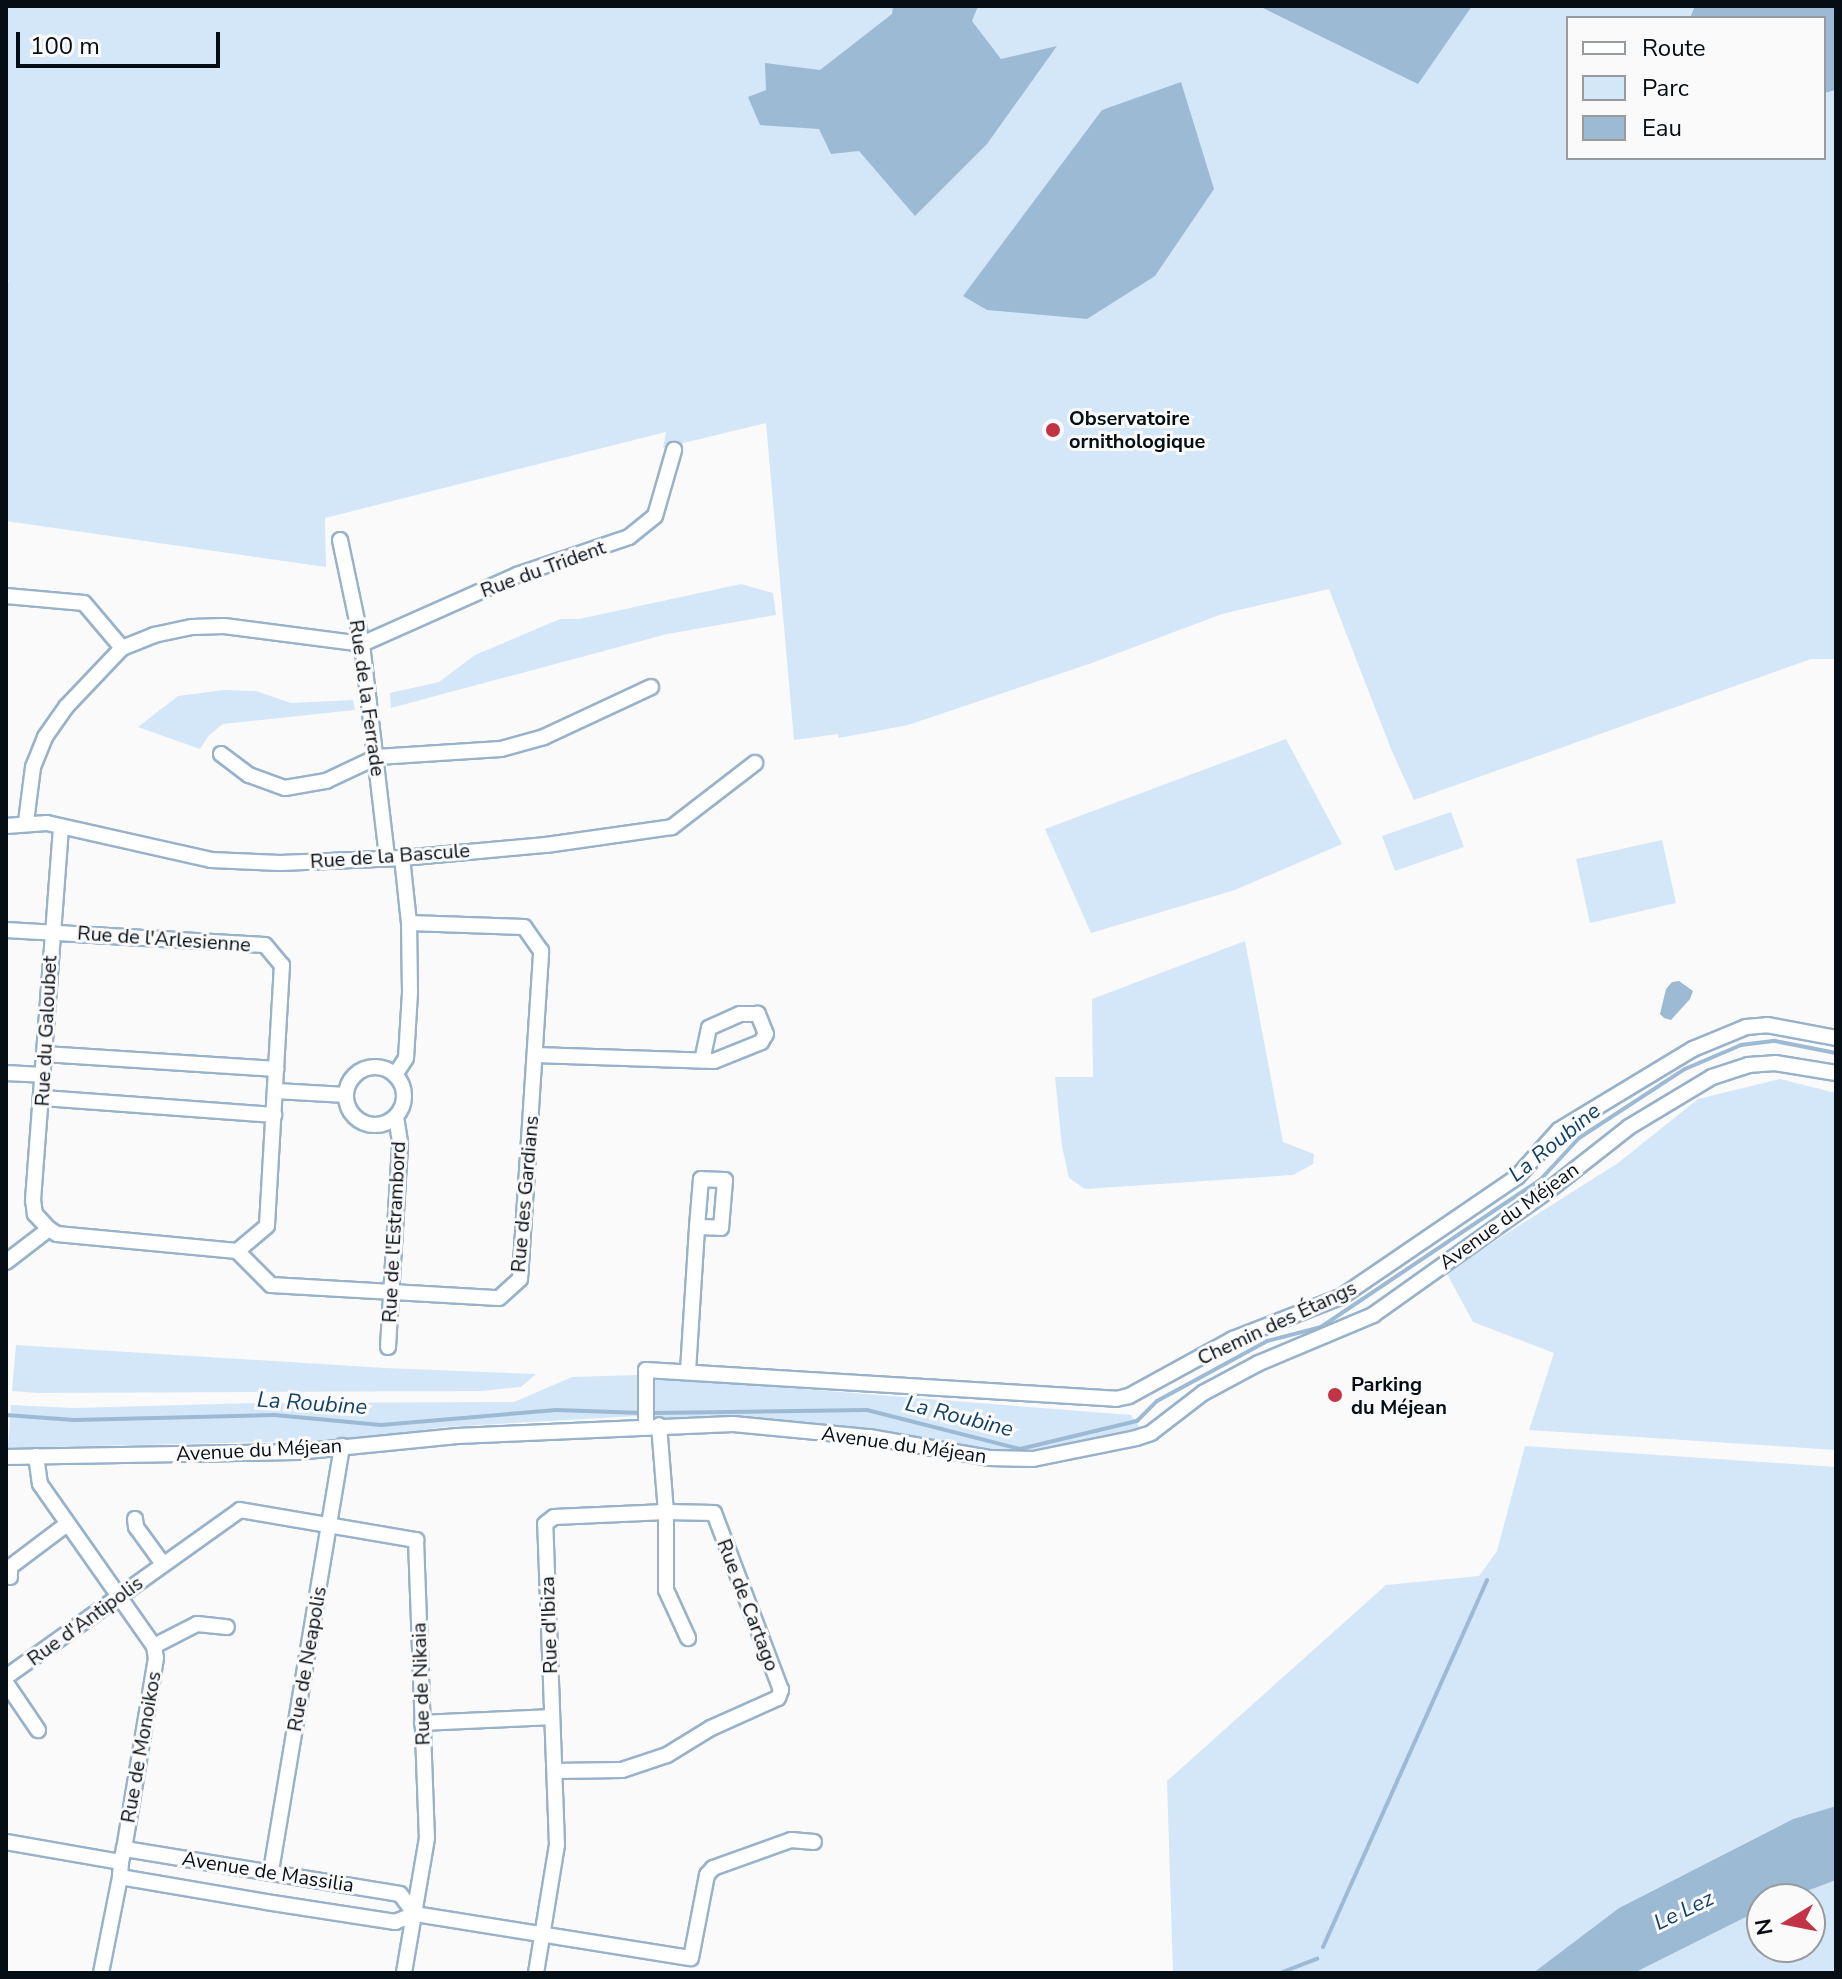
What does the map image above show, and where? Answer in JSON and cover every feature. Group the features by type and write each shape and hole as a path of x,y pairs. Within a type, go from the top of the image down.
{"street":[{"name":"Rue du Trident","path":"362,644 517,575 629,537 655,516 674,450"},
{"name":"Rue de la Ferrade","path":"340,540 362,644 394,858"},
{"path":"6,596 84,603 122,648"},
{"path":"26,822 33,767 45,737 66,707 122,648 167,632 224,626 362,644"},
{"path":"221,754 249,775 285,788 326,781 377,757 501,749 544,737 651,687"},
{"name":"Rue de la Bascule","path":"6,826 26,822 61,827 211,860 280,863 394,858 546,845 672,827 755,763"},
{"name":"Rue du Galoubet","path":"49,1229 35,1214 33,1200 61,827"},
{"path":"394,858 409,923 406,1058 395,1075"},
{"name":"Rue des Gardians","path":"237,1251 271,1285 499,1298 520,1279 541,951 524,927 409,923"},
{"name":"Rue de l'Arlesienne","path":"6,930 265,945 282,965 267,1226 237,1251"},
{"path":"535,1055 702,1060 736,1054 761,1042 766,1034 758,1014 740,1014 709,1028 702,1060"},
{"name":"Chemin des Étangs","path":"653,1426 646,1375 688,1371 1116,1399 1129,1396 1233,1339 1341,1297 1517,1177 1559,1130 1693,1049 1746,1027 1767,1025 1836,1038"},
{"path":"44,1054 277,1069"},
{"name":"Avenue du Méjean","path":"6,1457 297,1452 342,1446 653,1426 733,1424 869,1437 989,1458 1033,1459 1136,1438 1151,1433 1203,1393 1259,1363 1373,1315 1549,1190 1629,1127 1712,1077 1748,1065 1775,1063 1836,1073"},
{"path":"378,1067 395,1075 404,1099 396,1117 378,1125 359,1121 352,1114 346,1095 352,1077 360,1071 378,1067"},
{"path":"6,1073 42,1075"},
{"path":"276,1091 346,1095"},
{"path":"43,1098 274,1115"},
{"name":"Rue de l'Estrambord","path":"388,1347 400,1142 396,1117"},
{"path":"688,1371 697,1227"},
{"path":"6,1262 49,1229 57,1234 237,1251"},
{"path":"653,1426 666,1512 666,1590 688,1638"},
{"name":"Rue de Neapolis","path":"271,1871 342,1446"},
{"name":"Rue de Monoikos","path":"36,1456 40,1484 154,1646 156,1658 101,1973"},
{"name":"Rue d'Antipolis","path":"6,1680 240,1510 330,1525"},
{"name":"Rue d'Ibiza","path":"536,1973 557,1845 545,1524 554,1517 666,1512"},
{"name":"Rue de Cartago","path":"555,1771 622,1770 667,1755 711,1728 778,1698 781,1690 714,1513 666,1512"},
{"name":"Rue d'Antipolis","path":"135,1519 136,1527 163,1564"},
{"path":"10,1577 10,1567 66,1525"},
{"name":"Rue de Nikaia","path":"330,1525 416,1540 427,1838 404,1973"},
{"name":"Rue de Monoikos","path":"154,1646 197,1624 227,1627"},
{"path":"6,1680 38,1730"},
{"path":"422,1723 552,1717"},
{"path":"696,1973 691,1958 707,1875 713,1868 791,1840 814,1842"},
{"name":"Avenue de Massilia","path":"6,1842 121,1862 395,1922 415,1914 691,1958"},
{"name":"Avenue de Massilia","path":"121,1862 271,1871 400,1894 415,1914"}],"green space":[{"path":"6,6 1836,6 1836,659 1811,659 1414,800 1329,589 1222,614 1089,664 908,725 839,738 838,734 794,740 766,423 663,448 666,432 325,518 326,567 6,521 6,290 9,280 6,278"},
{"path":"741,584 773,593 776,615 667,634 391,708 390,693 439,682 475,655 560,619 579,619"},
{"path":"224,690 256,691 291,703 353,700 355,710 223,724 209,735 200,749 138,727 178,696"},
{"path":"1286,739 1342,844 1235,890 1091,933 1045,829"},
{"path":"1451,812 1464,847 1395,871 1382,836"},
{"path":"1662,840 1676,903 1590,923 1576,859"},
{"path":"1245,941 1283,1142 1314,1154 1313,1164 1293,1175 1085,1189 1069,1178 1062,1146 1055,1077 1093,1077 1092,999"},
{"path":"1780,1079 1836,1093 1836,1450 1529,1430 1554,1353 1473,1322 1446,1272 1618,1163 1698,1099"},
{"path":"16,1345 385,1368 536,1374 521,1387 481,1391 37,1393 12,1391"},
{"path":"638,1375 638,1416 444,1427 349,1440 8,1448 11,1405 73,1408 259,1403 514,1402 572,1377"},
{"path":"652,1377 1131,1415 1141,1429 1022,1454 868,1431 653,1417"},
{"path":"1525,1446 1836,1467 1836,1806 1793,1819 1619,1908 1533,1973 1173,1973 1167,1781 1386,1585 1479,1576 1497,1551"},
{"path":"1836,1880 1836,1973 1634,1973 1746,1917 1746,1963 1826,1963 1826,1884"}],"water":[{"path":"893,6 978,6 972,21 1001,59 1057,46 987,144 915,216 859,151 831,154 819,129 760,125 748,97 766,90 765,63 820,70 892,14"},
{"path":"1259,6 1472,6 1418,84"},
{"path":"1695,6 1836,6 1836,90 1826,92 1826,16 1691,16"},
{"path":"1181,82 1214,189 1155,276 1087,319 987,310 963,296 1102,110"},
{"path":"1679,981 1693,991 1690,999 1671,1020 1664,1018 1660,1014 1666,989 1672,982"},
{"name":"Le Lez","path":"1836,1806 1836,1880 1826,1884 1746,1883 1746,1917 1634,1973 1533,1973 1619,1908 1793,1819"}],"waterway":[{"name":"La Roubine","path":"651,1413 867,1410 1020,1449 1137,1421 1157,1401 1267,1341 1321,1327 1540,1180 1579,1138 1685,1069 1741,1045 1775,1041 1836,1053"},
{"name":"La Roubine","path":"6,1415 74,1420 275,1415 381,1425 556,1410 642,1413"},
{"path":"1323,1947 1487,1580"},
{"path":"1280,1973 1317,1959"}],"place":[{"name":"Observatoire ornithologique","path":"1053,430"},
{"name":"Parking du Méjean","path":"1335,1395"}]}
